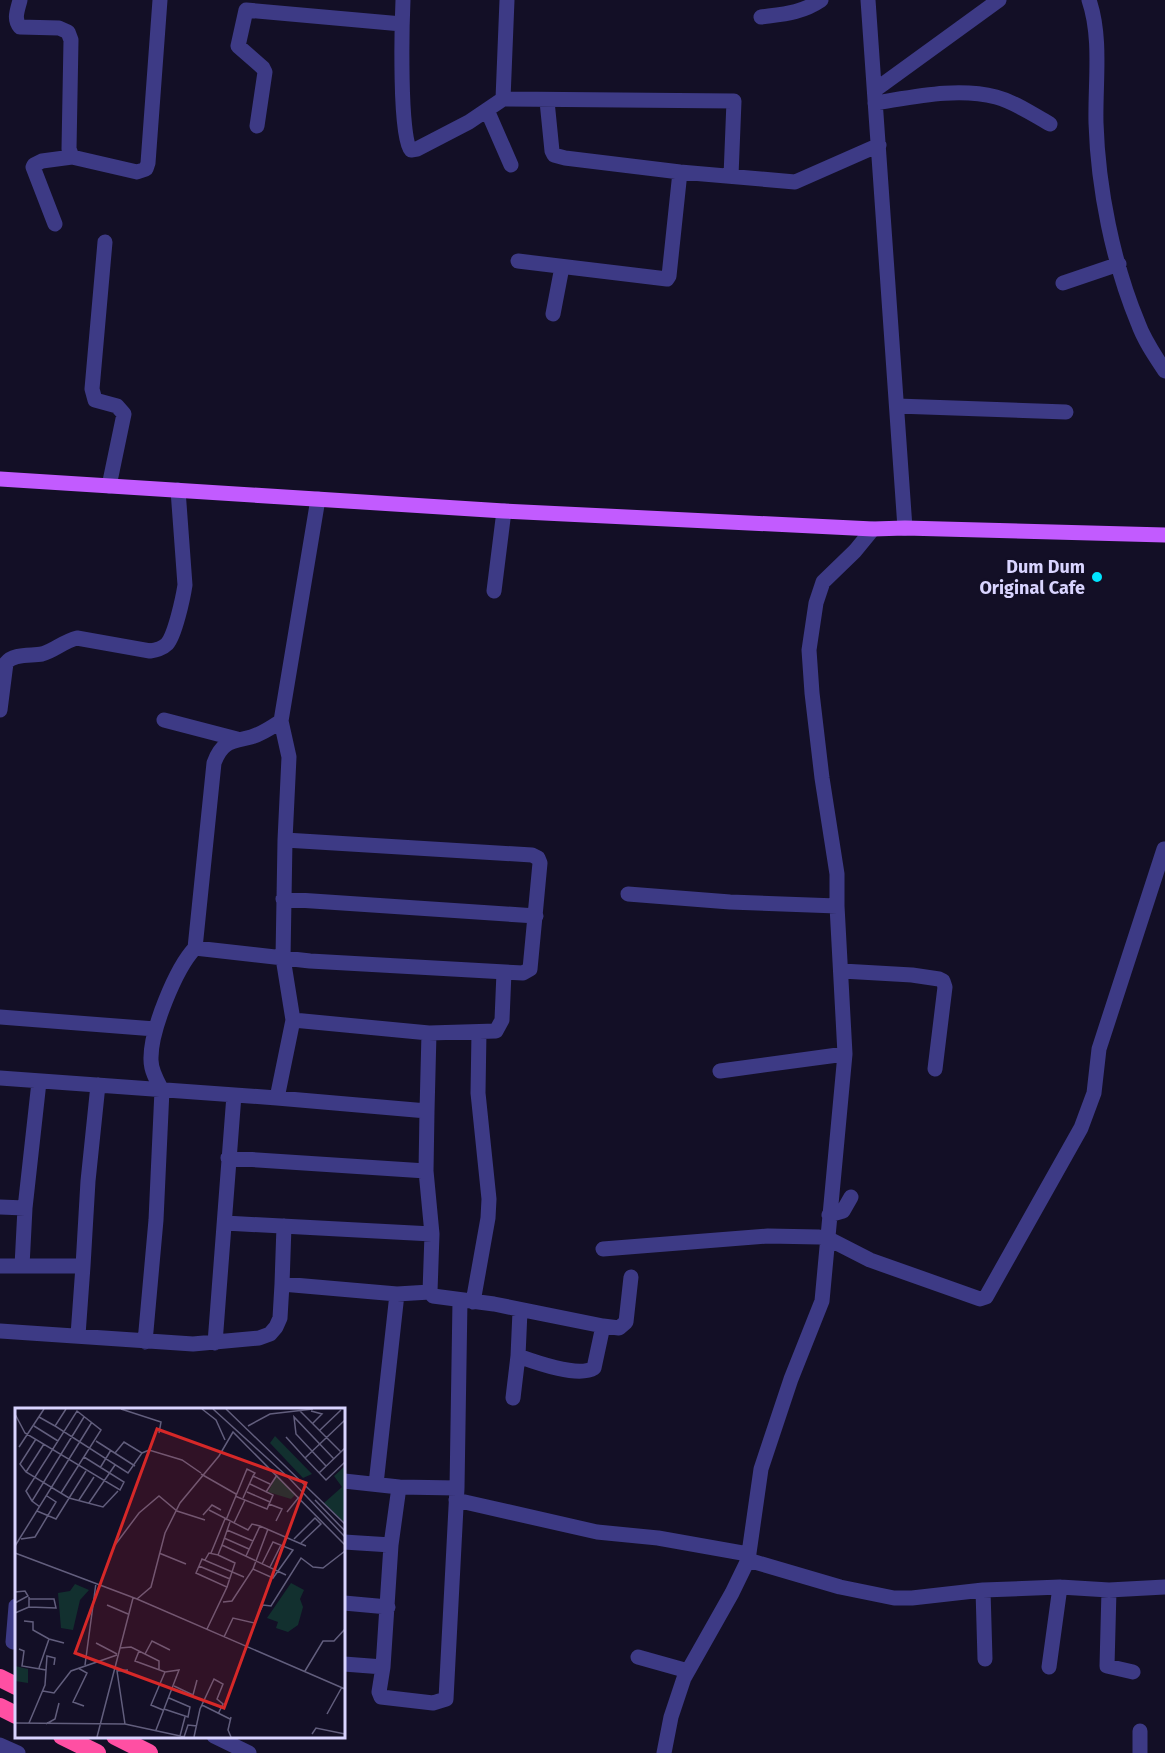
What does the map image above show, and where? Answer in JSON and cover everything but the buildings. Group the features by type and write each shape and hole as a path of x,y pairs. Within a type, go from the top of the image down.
{"highway":[{"path":"0,1678 15,1686"},
{"path":"0,1707 15,1714"},
{"path":"64,1738 97,1753"},
{"path":"117,1738 149,1753"}],"main road":[{"path":"0,479 504,511 875,529 1165,535"}],"street":[{"path":"20,0 16,23 20,27 59,28 68,32 71,40 69,149 72,157"},
{"path":"55,224 34,165 42,161 72,157 137,172 146,169 160,0"},
{"path":"403,0 404,123 408,148 411,150 417,149 503,99 734,101 731,176"},
{"path":"503,99 507,0"},
{"path":"761,17 797,12 810,8 821,0"},
{"path":"868,0 897,406 900,528"},
{"path":"875,96 999,0"},
{"path":"1089,0 1094,13 1096,37 1096,125 1105,212 1138,323 1165,371"},
{"path":"257,126 265,72 238,46 246,10 402,24"},
{"path":"875,96 973,93 1010,102 1050,124"},
{"path":"547,100 554,155 680,172 795,182 879,146"},
{"path":"487,110 511,165"},
{"path":"518,261 667,279 680,172"},
{"path":"105,242 92,389 95,400 117,406 124,414 109,486"},
{"path":"1063,283 1119,264"},
{"path":"553,314 562,267"},
{"path":"897,406 1066,412"},
{"path":"0,710 6,663 11,658 45,653 77,638 150,651 161,649 169,642 183,599 185,585 178,490"},
{"path":"277,1098 292,1020 283,958 289,757 281,721 318,499"},
{"path":"494,591 504,511"},
{"path":"664,1753 671,1717 688,1671 748,1557 761,1469 791,1378 822,1301 845,1054 837,874 822,778 809,650 816,603 823,582 875,529"},
{"path":"164,720 237,739"},
{"path":"145,1342 156,1220 162,1090 154,1076 151,1060 155,1029 182,962 195,948 214,763 220,749 237,739 251,736 281,721"},
{"path":"195,948 283,958 504,972 523,973 530,969 540,863 538,858 532,855 285,840"},
{"path":"603,1249 768,1236 819,1237 829,1239 870,1260 980,1299 986,1297 1081,1128 1094,1093 1099,1049 1164,849"},
{"path":"628,894 730,902 837,906"},
{"path":"283,899 536,916"},
{"path":"842,971 912,975 943,981 945,987 935,1069"},
{"path":"292,1020 429,1033 491,1032 500,1027 502,1020 504,972"},
{"path":"0,1017 155,1029"},
{"path":"399,1487 391,1545 388,1607 379,1692 382,1698 433,1703 446,1699 466,1301 488,1218 489,1199 478,1093 479,1032"},
{"path":"429,1033 426,1171 432,1234 430,1292 432,1296 619,1328 626,1322 631,1277"},
{"path":"720,1071 845,1054"},
{"path":"0,1078 427,1111"},
{"path":"22,1266 25,1208 39,1082"},
{"path":"78,1335 88,1181 98,1085"},
{"path":"215,1343 234,1095"},
{"path":"228,1158 426,1171"},
{"path":"829,1215 843,1211 851,1197"},
{"path":"0,1207 25,1208"},
{"path":"225,1223 432,1234"},
{"path":"0,1331 78,1335 145,1342 215,1343 259,1338 270,1334 280,1318 284,1226"},
{"path":"0,1266 83,1266"},
{"path":"282,1284 397,1294 430,1292"},
{"path":"376,1484 397,1294"},
{"path":"513,1398 520,1311"},
{"path":"518,1356 550,1366 580,1371 590,1370 594,1368 603,1326"},
{"path":"345,1481 457,1494 597,1532 658,1538 748,1557 840,1587 894,1598 982,1590 1060,1587 1109,1590 1165,1587"},
{"path":"345,1542 391,1545"},
{"path":"1049,1667 1060,1587"},
{"path":"982,1590 985,1659"},
{"path":"1109,1590 1107,1666 1133,1672"},
{"path":"345,1603 388,1607"},
{"path":"10,1640 15,1616"},
{"path":"638,1657 688,1671"},
{"path":"345,1664 383,1667"},
{"path":"1140,1731 1140,1753"},
{"path":"218,1738 249,1753"},
{"path":"0,1745 18,1753"}],"place":[{"name":"Dum Dum Original Cafe","path":"1097,577"}]}
